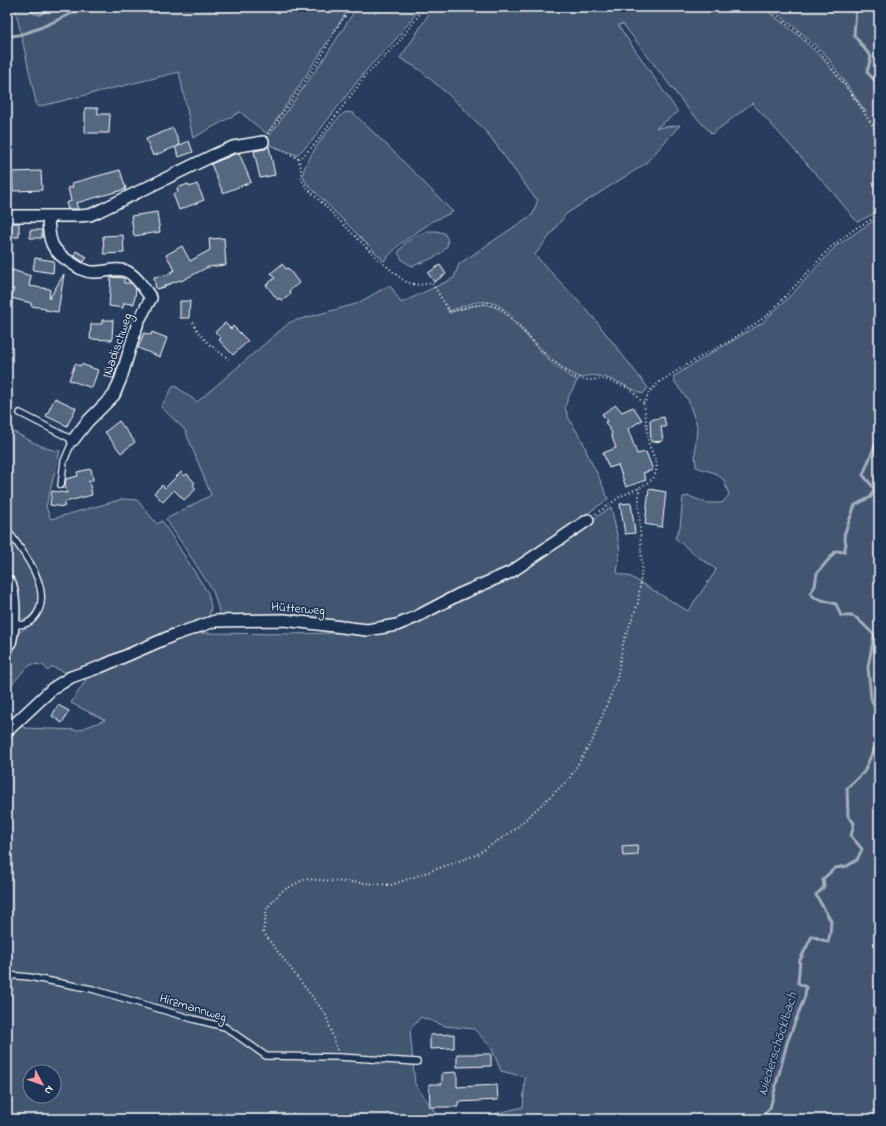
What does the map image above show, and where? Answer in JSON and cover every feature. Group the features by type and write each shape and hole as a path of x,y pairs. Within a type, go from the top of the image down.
{"main road":[{"path":"7,586 12,624 7,641"}],"street":[{"path":"7,216 69,217 90,215 214,155 233,148 263,142"},
{"name":"Nadischweg","path":"48,216 49,238 55,250 60,255 88,272 126,271 134,277 151,298 138,322 121,378 114,395 87,422 73,440"},
{"name":"Hütterweg","path":"7,731 52,689 70,677 100,667 174,635 215,621 284,620 367,630 396,625 416,617 458,595 511,572 588,520"}],"lane":[{"path":"20,413 73,440 64,461 61,485"},
{"path":"7,530 30,563 41,592 38,610 30,622 12,624"},
{"name":"Hirzmannweg","path":"7,975 29,977 92,989 225,1027 266,1056 339,1057 416,1062"}],"path":[{"path":"352,7 338,26 319,62 263,142 298,158 302,157 315,144 366,75 397,44 425,7"},
{"path":"765,7 799,33 824,57 851,92 879,135"},
{"path":"298,158 301,168 301,179 308,189 403,280 417,285 432,283 450,312 469,306 488,304 502,309 551,360 574,377 585,380 604,379 631,389 644,404"},
{"path":"588,520 622,496 653,479 656,472 656,464 649,445 644,404 649,392 660,381 730,341 769,314 831,247 856,228 879,215"},
{"path":"193,322 198,332 206,341 229,360"},
{"path":"339,1057 326,1015 263,932 267,908 282,891 306,879 391,885 476,855 514,830 570,779 593,739 617,679 623,643 638,603 642,567 639,488"}],"shaded area":[{"path":"15,7 29,7 40,15 52,7 350,7 267,134 240,112 193,138 179,72 37,107"},
{"path":"30,7 52,7 40,15 32,13"},
{"path":"357,7 421,7 396,39 368,68 312,141 297,155 270,145 268,138 323,60"},
{"path":"433,7 762,7 799,36 824,60 866,112 826,55 802,33 769,7 879,7 879,211 857,222 835,195 752,103 712,134 688,109 623,24 618,25 678,112 656,128 680,125 645,164 566,214 535,255 593,317 648,388 643,394 621,383 604,377 589,376 582,378 574,375 553,361 506,311 494,304 488,302 478,302 450,311 447,308 449,313 479,305 488,305 498,309 511,318 540,351 555,365 562,371 578,380 568,398 565,407 568,417 583,442 608,499 521,561 389,624 366,628 304,616 221,618 213,591 166,519 211,495 185,430 161,407 174,385 197,402 290,322 356,304 390,285 401,303 454,278 459,264 533,214 538,199 534,197 489,135 459,104 420,70 400,58"},
{"path":"346,112 353,113 453,212 433,221 400,244 384,261 311,188 303,176 305,167 314,150 328,130 341,115"},
{"path":"879,217 879,1119 484,1119 498,1113 523,1107 525,1077 501,1071 491,1047 474,1029 445,1026 421,1017 410,1030 415,1084 440,1119 7,1119 7,717 25,728 79,730 105,720 71,703 86,680 52,667 48,671 43,665 33,664 27,668 9,687 7,686 7,663 18,633 38,619 43,609 45,598 44,586 33,560 32,562 7,526 7,428 41,446 60,451 46,507 51,519 123,499 137,500 157,524 162,521 208,593 211,607 210,613 208,618 194,633 322,633 399,627 570,535 611,507 620,550 617,573 631,577 688,611 716,569 694,554 675,538 680,527 683,497 689,496 706,503 722,503 729,495 724,480 715,473 696,467 695,454 697,426 688,400 676,384 673,377 762,323 795,291 835,247"},
{"path":"428,231 444,233 447,240 447,245 444,250 432,258 412,266 403,261 398,253 405,243"},
{"path":"7,534 27,563 37,586 38,597 36,607 26,619 19,617 13,583 7,566"}],"building":[{"path":"85,108 98,108 98,114 110,114 109,133 85,133"},
{"path":"173,128 180,145 176,147 189,141 193,152 179,157 175,147 153,156 146,139"},
{"path":"269,146 275,175 260,178 254,151 265,149"},
{"path":"239,153 251,182 223,193 211,164"},
{"path":"120,170 126,189 76,203 78,209 68,209 66,203 71,201 68,188 73,187 72,183"},
{"path":"41,171 42,190 13,191 12,172"},
{"path":"188,184 190,187 197,184 204,200 179,210 173,194 178,192 177,188"},
{"path":"157,212 160,232 134,236 131,216"},
{"path":"7,223 19,223 19,237 7,237"},
{"path":"30,230 42,230 42,238 30,238"},
{"path":"123,235 124,253 104,254 103,236"},
{"path":"224,238 226,265 208,267 181,281 180,280 164,286 165,287 156,289 154,277 171,274 170,272 175,270 166,255 182,246 190,261 210,250 209,239"},
{"path":"76,251 87,257 84,262 74,256"},
{"path":"35,258 54,261 53,273 33,270"},
{"path":"282,264 286,269 288,268 299,283 289,291 291,294 282,301 280,298 278,300 266,285 275,278 271,273"},
{"path":"440,265 446,274 434,282 428,273"},
{"path":"9,269 31,276 29,286 50,289 49,299 64,274 58,312 31,306 31,303 11,298 14,289 7,287 7,275"},
{"path":"111,277 124,278 124,283 131,283 135,287 134,304 124,303 123,308 109,306"},
{"path":"180,301 190,301 189,318 180,318"},
{"path":"102,320 113,320 112,340 90,339 91,324 102,324"},
{"path":"225,323 231,329 233,326 248,341 233,355 219,340 221,338 215,332"},
{"path":"152,332 167,338 160,357 138,348 144,333 151,335"},
{"path":"75,364 80,366 81,364 98,370 92,388 69,380"},
{"path":"106,367 117,369 113,378 104,376"},
{"path":"55,398 76,408 67,426 46,416"},
{"path":"616,405 622,412 633,407 642,420 628,429 637,454 646,452 653,470 643,473 646,480 626,487 618,465 609,468 603,453 616,448 611,434 612,433 602,414"},
{"path":"664,417 666,427 661,427 663,441 651,442 650,420"},
{"path":"119,421 135,442 121,453 105,432"},
{"path":"91,469 93,480 89,481 92,495 65,502 64,507 50,505 52,491 67,493 65,485 66,479 78,476 77,472"},
{"path":"181,472 184,476 187,474 195,483 193,485 196,489 184,500 174,490 163,502 154,493 162,485 165,488"},
{"path":"649,489 666,492 662,527 645,524"},
{"path":"631,503 635,533 625,534 620,504"},
{"path":"58,705 69,711 62,723 52,716"},
{"path":"637,845 638,855 623,856 622,846"},
{"path":"454,1034 454,1048 430,1049 430,1035"},
{"path":"457,1054 491,1054 491,1066 457,1067"},
{"path":"457,1072 457,1087 497,1085 498,1100 458,1102 458,1107 430,1107 429,1084 442,1084 442,1073"}],"waterway":[{"path":"7,36 15,36 35,30 85,7"},
{"name":"Niederschöcklbach","path":"858,7 856,10 854,35 871,57 867,72 879,85"},
{"name":"Niederschöcklbach","path":"879,435 863,475 874,488 871,497 855,505 844,535 846,544 844,552 836,551 817,573 815,586 810,593 815,598 836,604 841,616 852,616 858,619 874,635 868,667 871,698 879,720"},
{"name":"Niederschöcklbach","path":"759,1119 770,1108 787,1043 805,996 806,987 798,983 800,960 812,936 828,942 831,921 816,895 824,887 823,879 835,868 847,866 857,860 862,849 851,836 854,823 848,816 847,788 864,772 879,737"}]}
